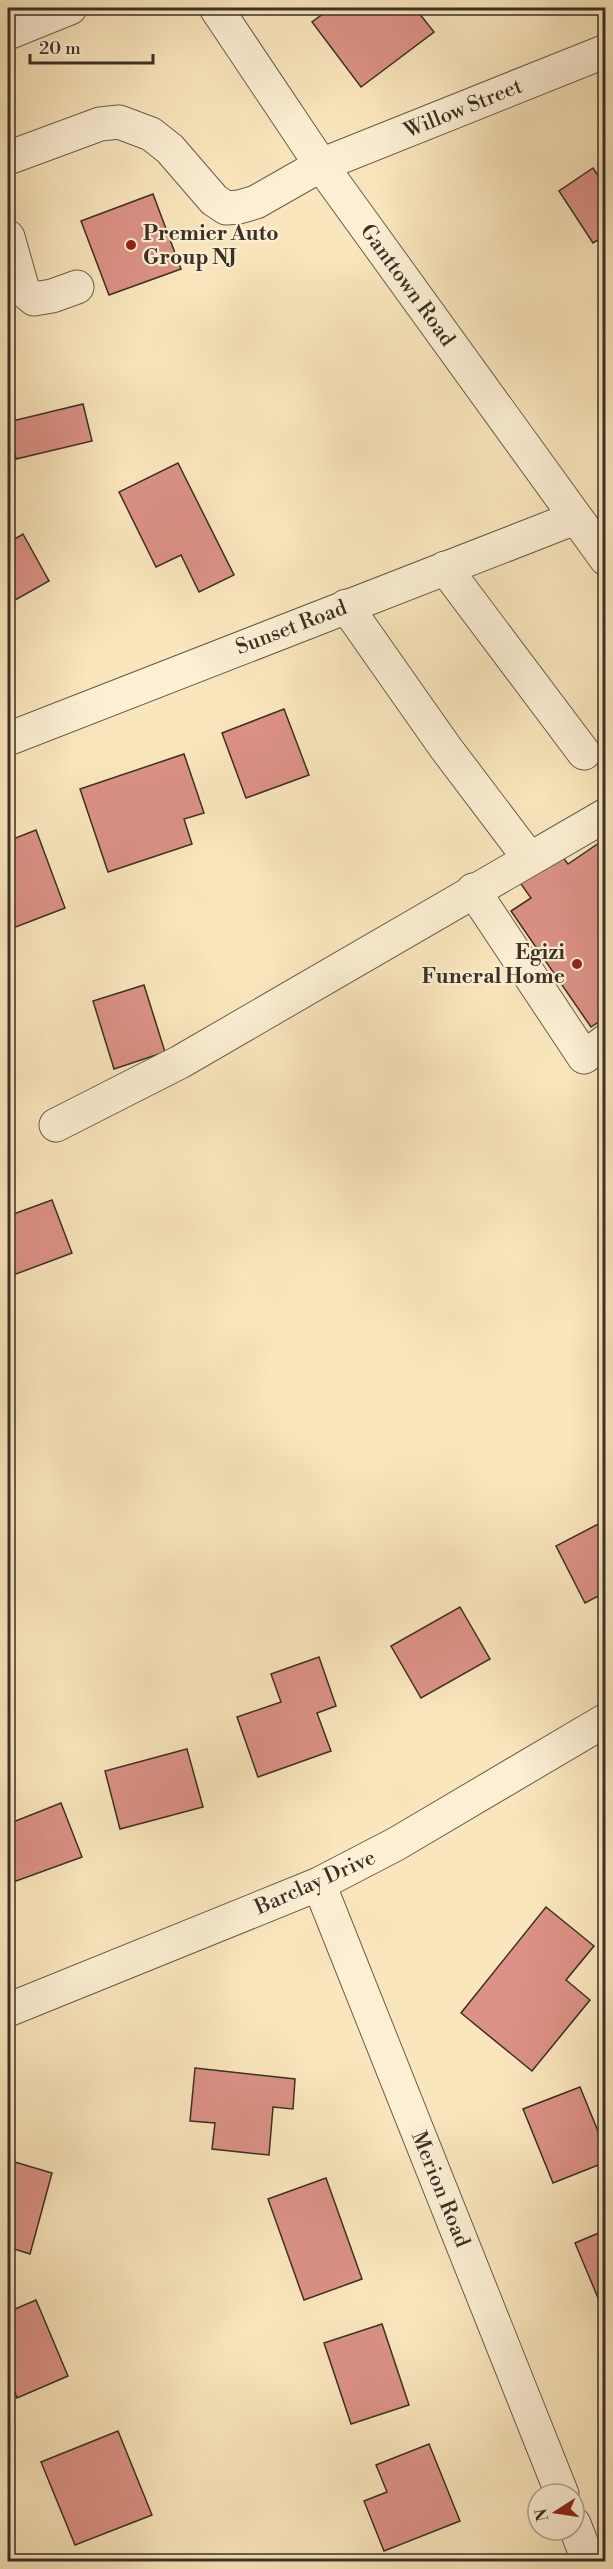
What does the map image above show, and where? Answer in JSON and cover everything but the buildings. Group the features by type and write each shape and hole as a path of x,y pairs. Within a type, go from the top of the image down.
{"street":[{"path":"8,33 70,8"},
{"name":"Ganttown Road","path":"216,8 321,165 606,559"},
{"name":"Willow Street","path":"8,158 100,124 119,122 152,134 170,149 214,200 226,208 239,207 256,202 321,165 606,51"},
{"path":"8,237 23,290 34,298 52,296 76,287"},
{"name":"Sunset Road","path":"8,739 575,518"},
{"path":"445,568 584,753"},
{"path":"346,606 445,747 529,858"},
{"path":"56,1125 180,1062 606,815"},
{"path":"473,891 584,1057 606,1041"},
{"name":"Barclay Drive","path":"8,2010 319,1884 396,1845 606,1720"},
{"name":"Merion Road","path":"319,1884 557,2482"},
{"path":"581,2542 589,2562"}],"place":[{"name":"Premier Auto Group NJ","path":"131,245"},
{"name":"Egizi Funeral Home","path":"577,964"}]}
